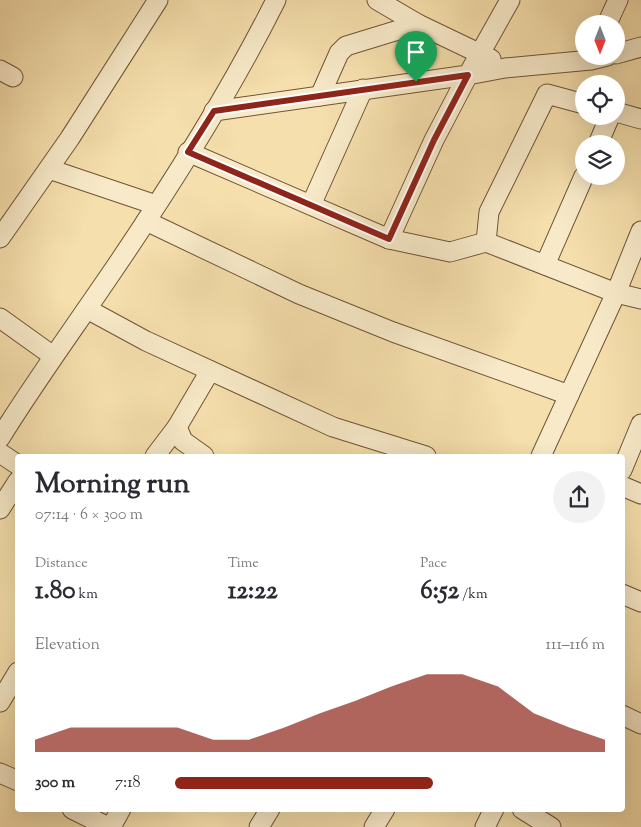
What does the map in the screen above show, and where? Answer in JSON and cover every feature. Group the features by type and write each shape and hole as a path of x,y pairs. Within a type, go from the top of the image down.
{"street":[{"path":"0,238 6,214 48,169 158,0"},
{"path":"0,438 53,356 146,221 214,111 276,0"},
{"path":"377,0 418,24 481,53 505,68"},
{"path":"389,239 434,140 510,0"},
{"path":"611,15 618,0"},
{"path":"320,96 339,53 346,46 418,24"},
{"path":"625,51 641,47"},
{"path":"214,111 468,75 505,68 575,60"},
{"path":"311,204 363,89"},
{"path":"486,242 489,212 547,94 575,102"},
{"path":"625,115 641,119"},
{"path":"188,152 389,239 450,252 486,242 616,293 641,299"},
{"path":"48,169 156,205"},
{"path":"546,266 580,185"},
{"path":"146,221 299,294 393,332 569,395"},
{"path":"546,454 569,395 616,293 641,232"},
{"path":"87,309 210,371 333,427 420,454"},
{"path":"0,318 53,356"},
{"path":"157,454 177,427 210,371"},
{"path":"625,463 641,424"},
{"path":"177,427 182,441 201,454"},
{"path":"0,453 15,463"},
{"path":"0,508 15,485"},
{"path":"625,487 641,494"},
{"path":"625,595 641,602"},
{"path":"0,702 15,677"},
{"path":"625,717 641,724"},
{"path":"0,772 15,780"},
{"path":"78,812 109,827 119,812"},
{"path":"259,827 268,812"},
{"path":"374,827 383,812"},
{"path":"485,827 492,812"},
{"path":"526,812 544,825"}],"route":[{"path":"468,75 434,140 389,239 188,152 214,111 416,82 468,75"}]}
